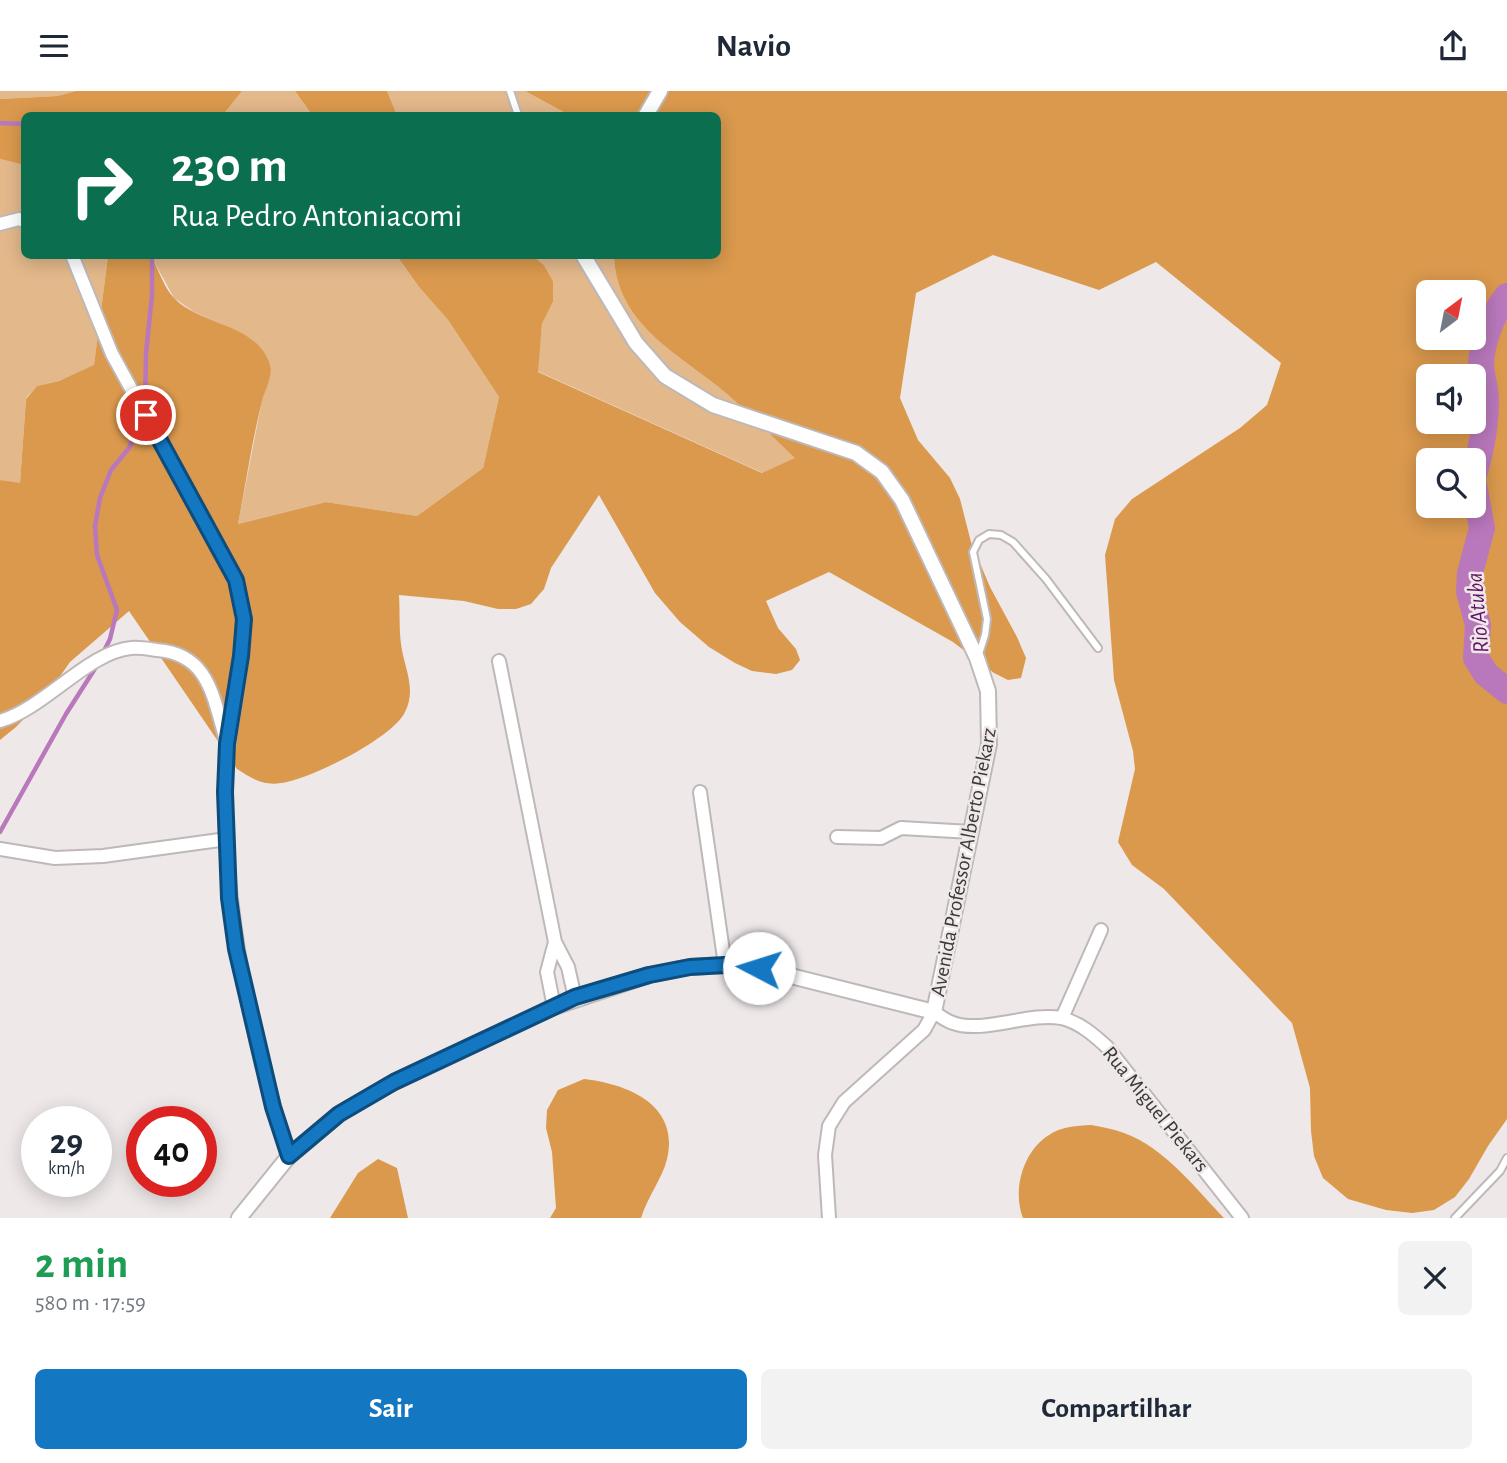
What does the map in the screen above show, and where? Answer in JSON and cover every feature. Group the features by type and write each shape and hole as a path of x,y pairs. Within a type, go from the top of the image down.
{"street":[{"path":"648,112 660,91"},
{"path":"0,224 21,220"},
{"path":"74,259 111,354 236,580 244,619 227,744 225,792 229,898 236,949 273,1107 289,1156"},
{"name":"Avenida Professor Alberto Piekarz","path":"239,1218 289,1156 339,1114 394,1082 575,997 649,975 690,967 725,965 759,968 934,1012 989,744 988,691 978,658 902,500 882,472 856,453 713,405 665,376 636,343 584,259"},
{"path":"0,720 33,705 106,655 131,648 163,650 186,657 201,671 227,744"},
{"path":"499,661 555,942 568,967 575,997"},
{"path":"700,792 725,965"},
{"path":"837,837 881,838 901,828 971,832"},
{"path":"0,849 55,858 103,856 227,839"},
{"path":"1062,1018 1101,930"},
{"path":"554,1007 547,972 555,942"},
{"path":"829,1218 825,1155 829,1126 844,1102 907,1048 924,1030 934,1012"},
{"name":"Rua Miguel Piekars","path":"934,1012 953,1023 967,1026 1036,1018 1062,1018 1088,1030 1107,1047 1242,1218"}],"lane":[{"path":"510,91 517,112"},
{"path":"978,658 987,619 973,552 979,540 989,534 1001,535 1013,542 1046,579 1098,648"},
{"path":"1455,1218 1500,1171 1507,1158"}],"shaded area":[{"path":"0,91 76,91 57,96 0,99"},
{"path":"76,91 242,91 225,112 21,112 21,164 0,159 0,99 57,96"},
{"path":"242,91 295,91 310,112 225,112"},
{"path":"295,91 387,91 396,112 310,112"},
{"path":"387,91 525,91 564,112 396,112"},
{"path":"525,91 1507,91 1507,1119 1455,1197 1434,1210 1412,1213 1386,1210 1348,1199 1323,1178 1314,1156 1310,1088 1292,1023 1164,889 1132,865 1118,842 1135,769 1133,751 1114,680 1105,555 1115,519 1132,499 1240,428 1267,405 1281,363 1156,262 1099,290 993,255 916,293 900,398 918,440 950,478 960,499 971,542 990,587 1026,658 1021,678 1008,680 994,673 953,642 829,572 766,601 778,628 796,649 800,660 792,670 776,674 752,671 709,647 680,622 655,593 599,495 551,568 544,589 531,604 516,609 498,609 464,601 399,595 401,644 410,686 405,712 384,734 368,745 310,774 281,783 268,783 237,769 129,611 70,662 47,695 0,740 0,480 20,483 26,399 37,386 59,381 94,365 108,259 152,259 174,298 185,307 253,341 263,351 270,365 270,379 258,416 238,524 326,502 417,516 483,468 499,397 448,320 399,259 537,259 544,265 553,281 553,302 542,324 538,372 762,473 795,458 726,393 664,346 635,316 624,298 614,259 721,259 721,112 564,112"},
{"path":"0,159 21,164 21,259 108,259 94,366 59,381 37,386 26,398 20,484 0,480"},
{"path":"153,259 399,259 448,320 499,397 483,468 417,516 326,502 238,524 262,400 270,377 239,332 194,312 174,298"},
{"path":"537,259 614,259 624,298 635,316 664,346 726,393 796,458 763,473 537,371 542,324 553,302 553,281 544,265"},
{"path":"584,1079 633,1092 658,1111 666,1124 669,1140 667,1159 641,1218 550,1218 556,1208 552,1152 546,1128 547,1110 558,1090"},
{"path":"1091,1125 1124,1133 1152,1148 1178,1169 1224,1218 1023,1218 1020,1184 1026,1161 1032,1151 1054,1132"},
{"path":"378,1159 397,1168 408,1218 330,1218 358,1173"}],"waterway":[{"path":"0,123 21,124"},
{"path":"145,405 152,259"},
{"name":"Rio Atuba","path":"1481,448 1486,396 1481,367 1483,348 1492,320 1507,296"},
{"path":"103,653 110,639 117,610 97,555 95,526 100,498 111,470 129,448 143,417"},
{"name":"Rio Atuba","path":"1480,518 1482,528 1470,573 1469,592 1478,625 1476,658 1486,674 1507,691"},
{"path":"0,832 66,714 96,667"}],"route":[{"path":"146,415 236,580 244,619 227,744 225,792 229,898 236,949 273,1107 289,1156 339,1114 394,1082 575,997 649,975 690,967 725,965 759,968"}]}
